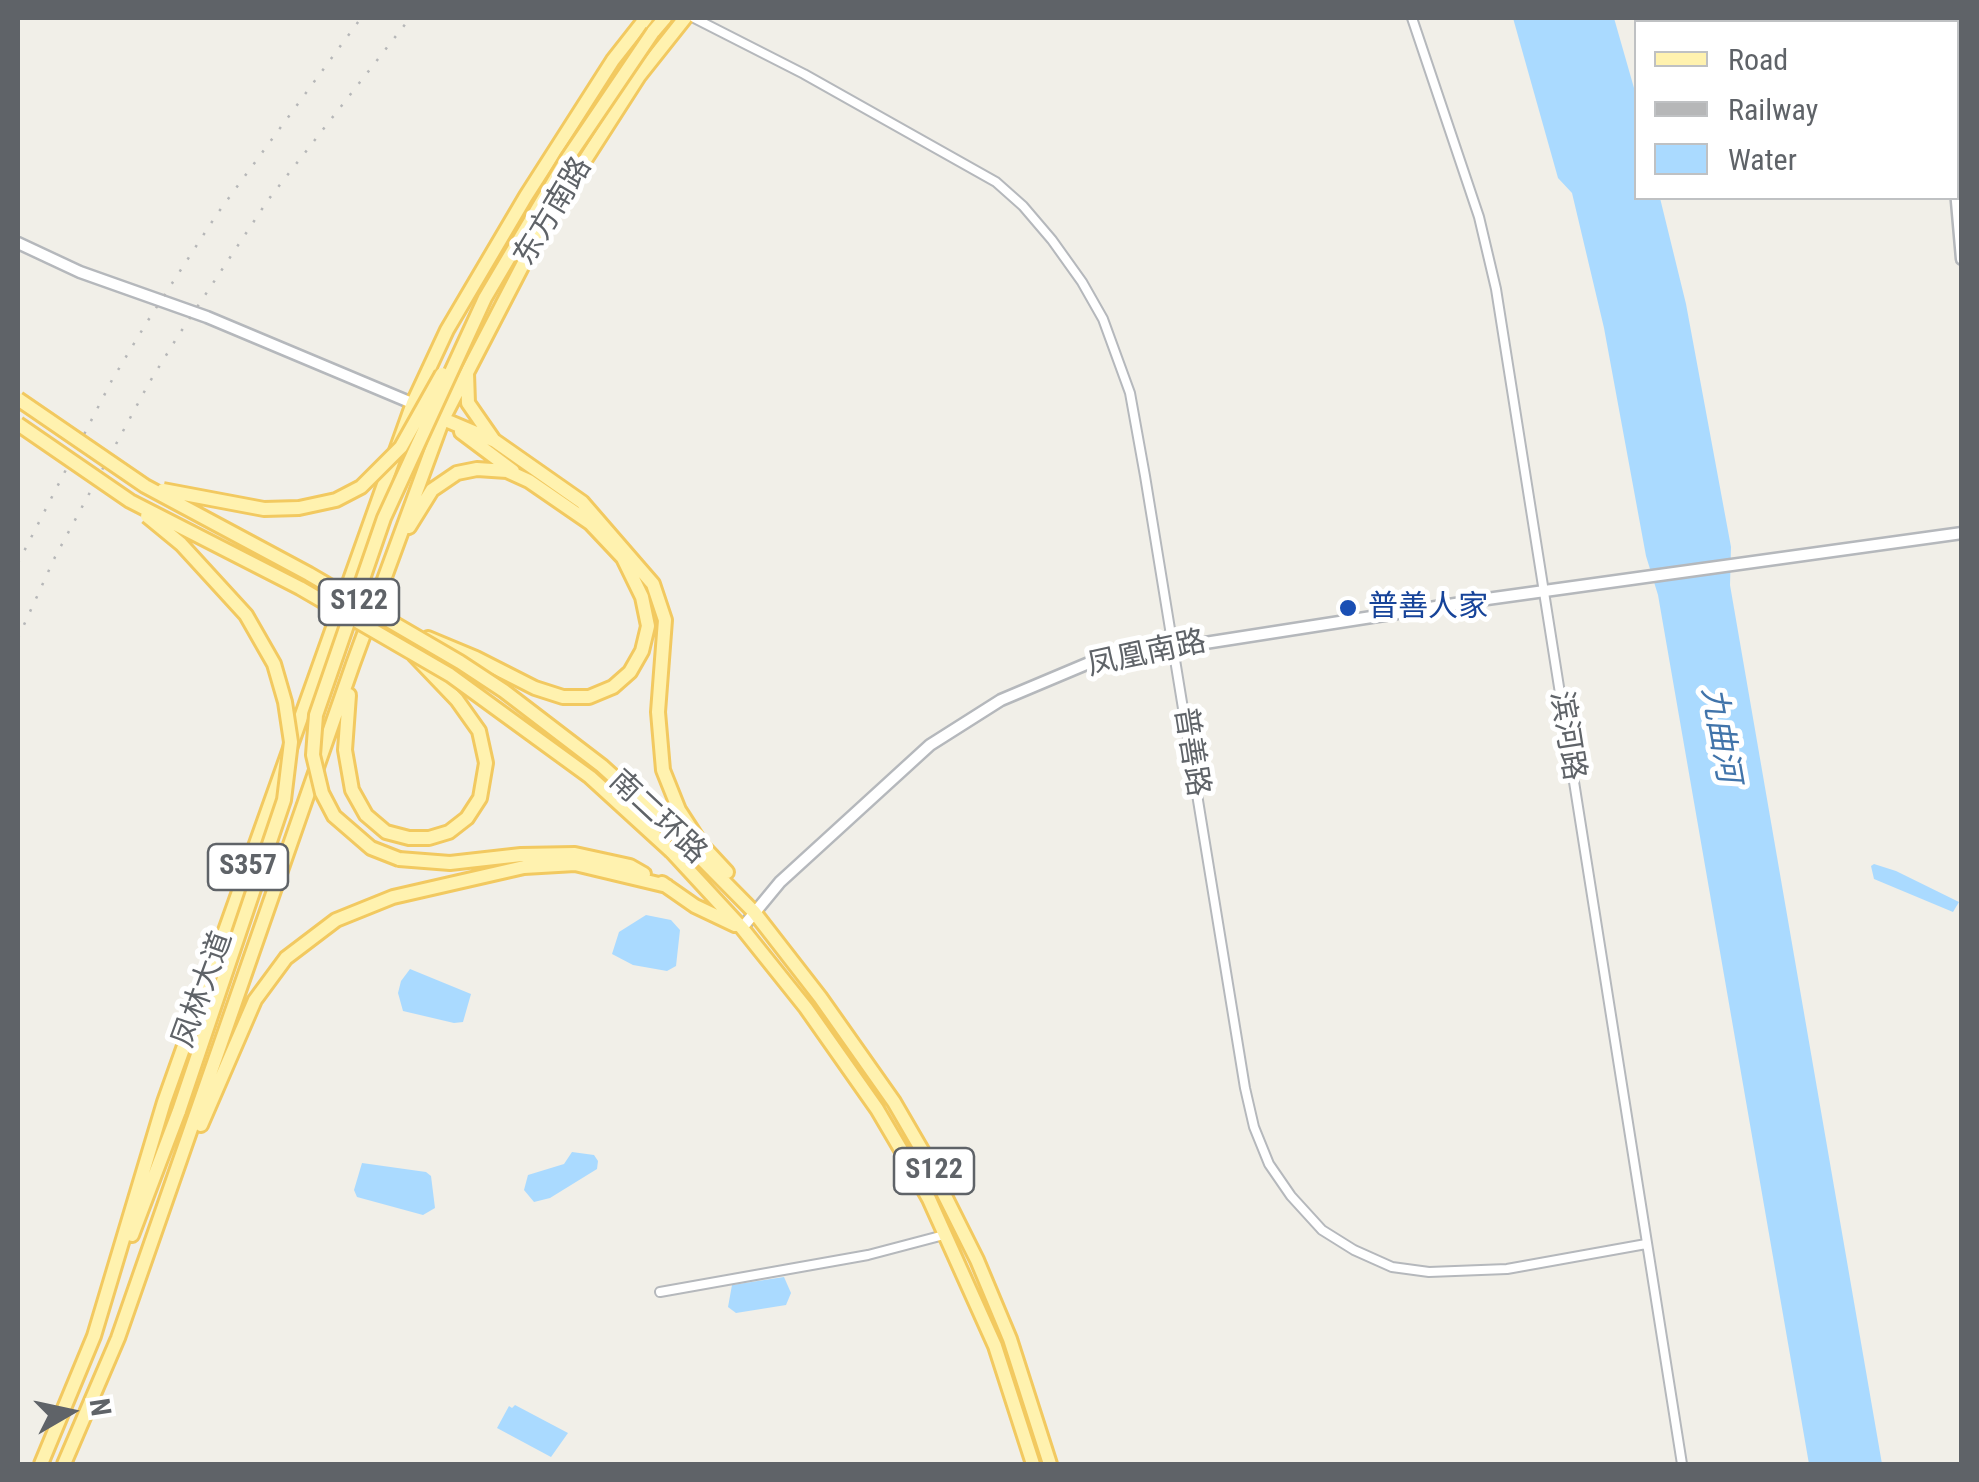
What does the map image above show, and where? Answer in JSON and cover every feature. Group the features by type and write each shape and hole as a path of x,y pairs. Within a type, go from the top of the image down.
{"main road":[{"name":"东方南路","path":"414,403 447,330 526,196 613,60 646,18"},
{"path":"145,486 264,509 336,500 361,487 402,447 587,128 665,18"},
{"name":"东方南路","path":"442,419 544,224 639,76 685,18"},
{"path":"485,298 384,518 316,715 313,755 322,793 334,816 370,848 399,859 425,863 522,861 575,854 630,866 695,906 742,928"},
{"path":"466,370 468,403 495,441"},
{"name":"南二环路","path":"18,400 145,486 410,631 504,691 602,766 754,912 856,1047 923,1152 1010,1340 1050,1464"},
{"name":"凤林大道","path":"41,1464 94,1336 164,1102 414,403"},
{"name":"凤林大道","path":"64,1464 118,1338 442,419"},
{"path":"442,419 495,441 582,502 653,584 665,620 658,712 663,770 679,810 754,912"},
{"path":"410,631 563,697 589,696 613,687 630,672 642,650 648,626 642,597 623,558 590,523 442,419"},
{"name":"南二环路","path":"18,424 130,501 300,588 494,704 590,778 671,851 742,928 806,1008 877,1109 929,1199 995,1346 1032,1464"},
{"path":"396,546 432,490 457,473 477,468 507,472 528,481"},
{"path":"94,1336 179,1111 284,800 291,742 274,664 246,615 180,544 130,501"},
{"path":"354,664 345,735 352,790 366,815 386,832 429,838 449,832 466,818 480,798 486,763 479,732 456,700 409,650"},
{"path":"118,1338 231,1052 255,1000 286,958 336,920 393,897 522,861"},
{"path":"1013,1398 1028,1392"}],"street":[{"name":"普善路","path":"694,18 804,74 996,182 1052,240 1103,319 1130,394 1245,1088 1254,1127 1270,1164 1291,1196 1322,1230 1354,1250 1392,1266 1428,1272 1506,1269 1646,1244"},
{"name":"滨河路","path":"1412,18 1479,217 1496,289 1682,1464"},
{"path":"1959,84 1962,117"},
{"path":"1957,200 1962,259"},
{"path":"18,243 80,272 207,317 414,403 442,419"},
{"name":"凤凰南路","path":"742,928 780,882 930,745 987,708 1096,660 1543,591 1962,533"},
{"path":"660,1292 868,1255 946,1235"}],"water":[{"name":"九曲河","path":"1513,18 1614,18 1634,88 1634,200 1660,200 1686,304 1731,547 1730,585 1882,1464 1809,1464 1658,595 1646,556 1604,328 1572,193 1558,178"},
{"path":"1874,864 1959,902 1953,912 1874,879"},
{"path":"646,915 671,920 680,930 676,966 667,971 633,965 612,954 619,932"},
{"path":"410,969 471,994 463,1022 403,1011 398,993"},
{"path":"572,1152 594,1155 597,1169 550,1198 534,1202 524,1190 528,1175 564,1164"},
{"path":"362,1163 426,1172 431,1176 435,1208 423,1215 357,1197 354,1190"},
{"path":"784,1277 791,1293 786,1305 736,1313 728,1307 732,1285"},
{"path":"515,1405 568,1433 551,1457 497,1428 509,1406"}],"railway":[{"path":"18,563 112,380 147,322 217,214 361,18"},
{"path":"18,638 55,557 178,336 268,200 410,18"}],"place":[{"name":"普善人家","path":"1348,608"}]}
